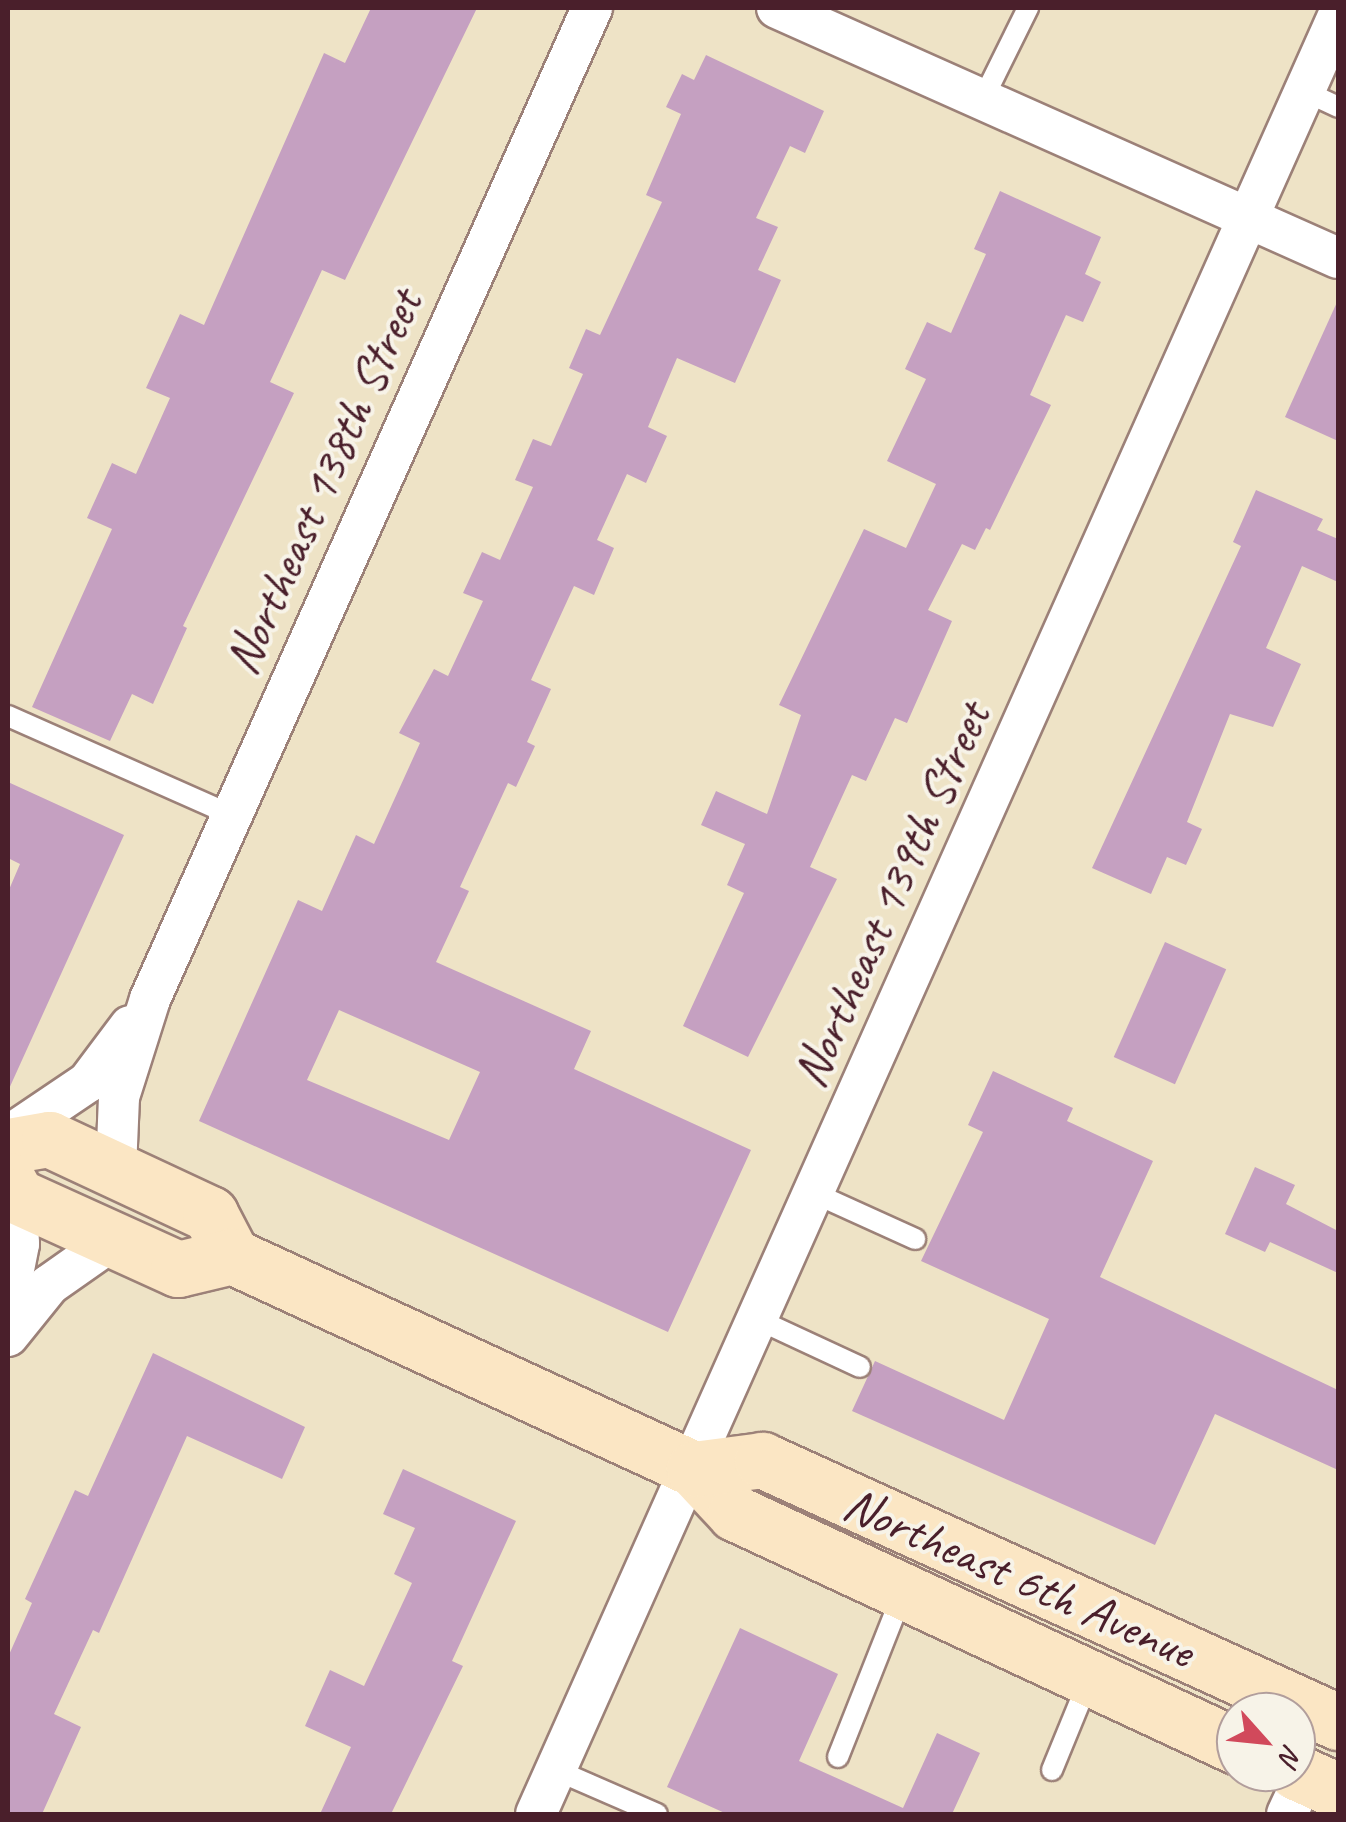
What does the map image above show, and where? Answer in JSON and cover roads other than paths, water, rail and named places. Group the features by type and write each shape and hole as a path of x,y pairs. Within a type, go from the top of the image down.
{"main road":[{"path":"49,1139 116,1170 210,1214 232,1256 178,1269 112,1240 11,1174 49,1139"},
{"name":"Northeast 6th Avenue","path":"232,1256 694,1468 735,1513 902,1594 1216,1737"},
{"name":"Northeast 6th Avenue","path":"694,1468 762,1460 1336,1715"}],"street":[{"name":"Northeast 138th Street","path":"116,1170 118,1097 150,999 592,8"},
{"path":"777,8 1338,258"},
{"name":"Northeast 139th Street","path":"536,1814 761,1321 1247,216 1321,99 1338,16"},
{"name":"Northeast 138th Street","path":"8,1136 88,1082 150,999"},
{"path":"8,1300 19,1244 11,1174"},
{"path":"8,1336 49,1285 112,1240"}],"lane":[{"path":"983,99 1028,8"},
{"path":"8,716 232,815"},
{"path":"816,1194 915,1238"},
{"path":"761,1321 860,1368"},
{"path":"838,1757 902,1594"},
{"path":"1052,1770 1090,1678"},
{"path":"556,1770 657,1814"}]}
